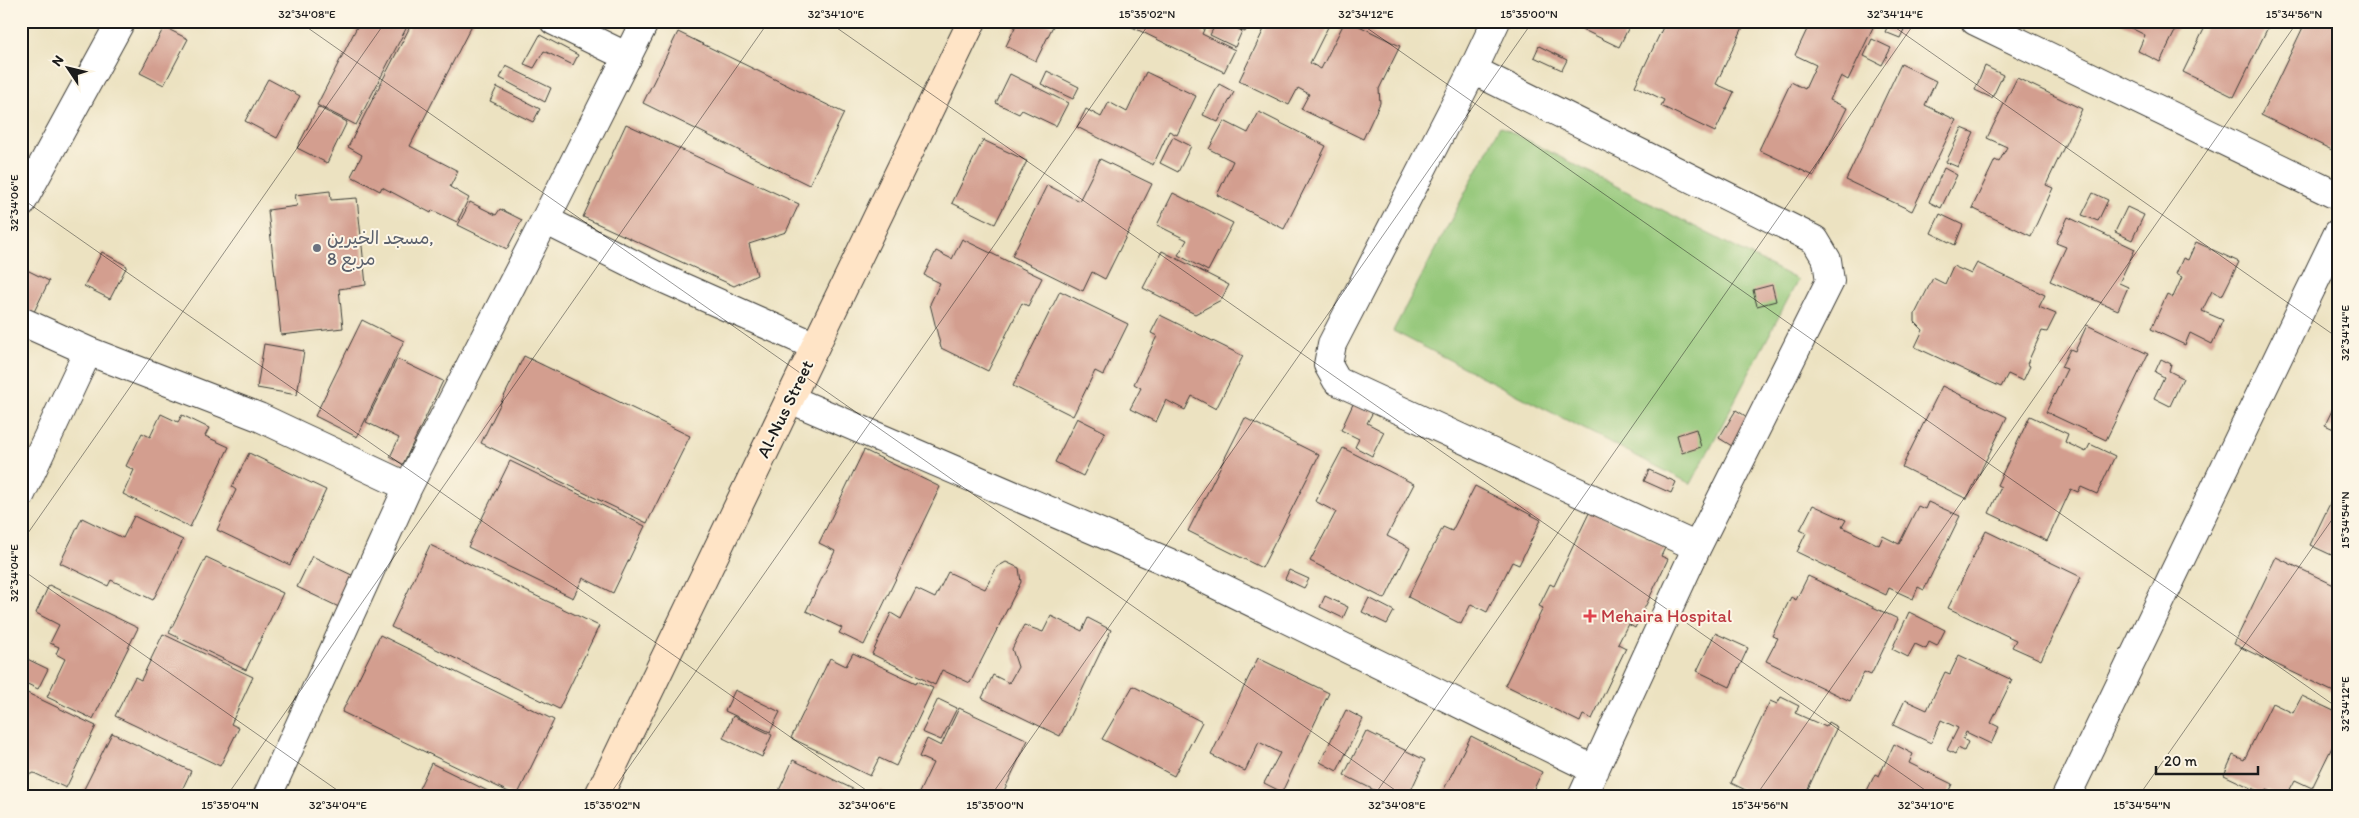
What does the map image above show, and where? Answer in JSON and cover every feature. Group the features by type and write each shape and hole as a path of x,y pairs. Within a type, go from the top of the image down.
{"street":[{"path":"21,204 121,21"},
{"path":"554,21 628,57"},
{"path":"267,797 408,486 546,220 645,21"},
{"name":"Al-Nus Street","path":"598,797 972,21"},
{"path":"1496,21 1473,70 1332,344 1328,365 1336,382 1697,547"},
{"path":"1975,21 2338,196"},
{"path":"1473,70 1815,240 1827,260 1830,281 1697,547 1582,797"},
{"path":"546,220 653,274 815,346"},
{"path":"2066,797 2338,233"},
{"path":"21,321 88,351 259,417 408,486"},
{"path":"21,494 88,351"},
{"path":"790,399 1182,568 1595,770"}],"green space":[{"path":"1500,126 1798,280 1691,484 1393,331"}],"building":[{"path":"360,21 410,21 356,125 317,105"},
{"path":"413,21 474,21 410,146 458,171 450,187 469,198 457,222 432,210 431,213 382,187 380,191 351,176 362,155 348,147"},
{"path":"1018,21 1043,21 1053,26 1036,61 1006,46"},
{"path":"1130,21 1208,21 1202,34 1235,50 1224,72 1128,25"},
{"path":"1217,21 1222,21 1242,31 1235,47 1210,35"},
{"path":"1230,21 1250,21 1245,32 1228,24"},
{"path":"1268,21 1331,21 1310,63 1321,69 1345,21 1349,21 1400,46 1379,89 1380,103 1363,139 1301,109 1309,94 1298,88 1289,105 1239,81"},
{"path":"1565,21 1632,21 1619,47"},
{"path":"1666,21 1746,21 1716,84 1734,92 1715,132 1661,106 1664,100 1635,86"},
{"path":"1811,21 1876,21 1848,80 1841,76 1830,100 1847,108 1814,176 1759,150 1791,82 1805,89 1816,65 1795,55"},
{"path":"1890,21 1907,23 1900,38 1885,32"},
{"path":"2117,21 2180,21 2160,62 2138,51 2145,35"},
{"path":"2208,21 2271,21 2234,97 2183,72"},
{"path":"2306,21 2338,21 2338,153 2261,115"},
{"path":"164,27 188,39 164,85 140,73"},
{"path":"678,32 844,113 809,185 643,103"},
{"path":"540,35 578,55 573,65 544,51 534,68 524,64"},
{"path":"1872,39 1891,48 1882,65 1864,56"},
{"path":"1539,46 1567,60 1562,70 1534,57"},
{"path":"1901,64 1936,81 1925,105 1956,120 1912,211 1846,180"},
{"path":"506,66 551,88 545,102 500,78"},
{"path":"1985,66 2003,75 1992,98 1975,90"},
{"path":"1047,71 1079,87 1073,99 1041,84"},
{"path":"1146,72 1196,96 1177,135 1169,131 1153,165 1077,127 1086,109 1101,117 1109,102 1127,112"},
{"path":"1010,74 1068,103 1056,126 1022,110 1019,114 996,103"},
{"path":"2017,78 2082,109 2046,185 2053,188 2031,236 1972,208 1995,160 1999,162 2007,147 1987,138"},
{"path":"268,79 300,96 277,138 245,121"},
{"path":"1219,84 1234,92 1218,122 1203,115"},
{"path":"497,87 540,109 533,122 490,101"},
{"path":"318,107 347,122 327,163 297,148"},
{"path":"1259,112 1326,146 1284,229 1217,195 1233,161 1209,149 1224,121 1248,133"},
{"path":"626,124 799,204 786,232 749,244 757,275 734,286 583,217"},
{"path":"1962,128 1974,133 1958,167 1946,162"},
{"path":"1173,137 1191,146 1178,172 1160,163"},
{"path":"983,140 1027,161 995,224 952,203"},
{"path":"1100,159 1152,184 1105,279 1092,272 1083,291 1012,256 1047,185 1079,201"},
{"path":"1944,168 1957,175 1941,208 1929,202"},
{"name":"مسجد الخيرين, مربع 8","path":"330,191 331,200 357,198 366,285 339,289 343,328 281,335 268,210 297,206 295,195"},
{"path":"1173,193 1233,223 1208,271 1178,255 1187,240 1157,225"},
{"path":"2093,193 2108,200 2098,221 2082,215"},
{"path":"470,202 496,215 500,209 522,220 507,249 458,225"},
{"path":"2127,207 2144,215 2132,240 2115,232"},
{"path":"1940,214 1963,225 1955,245 1931,233"},
{"path":"2068,217 2135,249 2119,283 2128,287 2118,310 2050,281 2066,247 2056,243"},
{"path":"962,239 1042,278 1028,306 1022,303 988,371 941,348 930,304 940,283 924,275 936,251 952,259"},
{"path":"2196,242 2239,262 2222,296 2212,291 2202,311 2223,320 2212,344 2190,333 2185,345 2151,329 2167,294 2173,297 2182,277 2176,274 2183,258 2188,260"},
{"path":"1162,251 1229,285 1221,300 1195,314 1143,288"},
{"path":"102,252 127,266 110,299 84,286"},
{"path":"1977,263 2045,295 2039,307 2056,314 2047,332 2042,331 2027,364 2030,366 2023,381 2008,374 2001,387 1915,347 1923,330 1915,322 1915,314 1933,278 1945,284 1953,266 1971,274"},
{"path":"21,267 49,281 32,316 21,310"},
{"path":"1772,285 1776,301 1757,306 1753,290"},
{"path":"1060,291 1128,324 1103,375 1095,371 1073,416 1013,386"},
{"path":"1160,315 1243,356 1216,409 1192,396 1185,410 1166,400 1156,422 1130,409 1141,388 1134,384 1157,336 1151,333"},
{"path":"362,320 404,341 357,437 315,416"},
{"path":"2087,325 2148,354 2106,440 2046,412 2067,369 2061,367 2070,349 2075,351"},
{"path":"264,344 304,351 297,395 257,388"},
{"path":"524,356 690,436 647,523 481,443"},
{"path":"397,359 443,381 403,464 390,457 399,438 366,422"},
{"path":"2161,359 2171,364 2169,371 2183,378 2170,406 2154,398 2164,377 2155,372"},
{"path":"1942,386 2007,417 1967,499 1902,467"},
{"path":"1354,402 1373,412 1367,423 1384,432 1372,456 1355,447 1359,439 1341,430"},
{"path":"2336,402 2338,403 2338,431 2325,425"},
{"path":"1736,410 1752,420 1735,448 1719,438"},
{"path":"161,414 178,422 182,415 209,428 205,436 229,447 190,527 123,494 134,470 126,466 142,433 150,437"},
{"path":"2030,416 2068,434 2065,442 2086,452 2090,444 2115,456 2097,494 2081,487 2078,492 2071,489 2047,541 1989,513 2001,487 1997,485"},
{"path":"1077,418 1105,432 1083,476 1055,462"},
{"path":"1245,418 1319,455 1262,568 1188,531"},
{"path":"1696,429 1701,447 1682,453 1677,435"},
{"path":"1343,448 1414,484 1387,536 1410,548 1385,599 1310,561 1336,512 1315,501"},
{"path":"864,450 940,487 864,645 839,633 842,628 806,611 835,551 819,543"},
{"path":"249,453 326,490 290,565 217,530 236,490 232,487"},
{"path":"510,461 645,526 613,593 583,578 573,598 468,547"},
{"path":"1649,470 1676,482 1671,493 1644,481"},
{"path":"1475,486 1541,520 1519,565 1512,562 1487,612 1471,604 1461,624 1408,597 1443,527 1452,531"},
{"path":"2338,487 2338,558 2310,545"},
{"path":"1928,502 1960,516 1924,590 1918,587 1913,599 1889,588 1886,595 1797,552 1806,533 1800,530 1813,505 1846,520 1842,527 1879,545 1883,536 1899,544 1918,506 1925,509"},
{"name":"Mehaira Hospital","path":"1590,511 1665,548 1661,556 1668,559 1635,628 1628,624 1618,644 1626,648 1592,719 1583,715 1580,722 1505,685 1543,608 1539,606 1550,584 1554,586"},
{"path":"134,516 183,540 153,600 111,580 108,586 60,563 82,518 123,538"},
{"path":"1986,531 2081,577 2041,660 2012,647 2016,640 1948,608"},
{"path":"430,545 599,626 559,709 391,627"},
{"path":"312,556 358,578 343,609 297,587"},
{"path":"206,557 283,593 246,670 169,633"},
{"path":"2276,557 2338,587 2338,694 2234,644"},
{"path":"1006,562 1019,568 1021,582 970,683 942,670 935,685 872,654 891,613 901,619 916,589 935,598 948,572 985,589 997,567"},
{"path":"1289,570 1309,579 1304,588 1285,579"},
{"path":"1808,576 1898,619 1871,675 1864,672 1850,701 1766,661 1778,638 1772,636 1791,597 1796,600"},
{"path":"49,585 138,628 93,719 47,697 65,659 56,654 59,647 50,643 59,625 36,613"},
{"path":"1325,596 1348,607 1343,618 1320,607"},
{"path":"1369,598 1394,611 1387,624 1362,612"},
{"path":"1909,612 1945,630 1937,646 1929,642 1926,649 1915,644 1908,657 1892,649"},
{"path":"1051,616 1082,631 1088,618 1111,630 1060,736 982,698 993,675 1009,683 1018,667 1012,649 1024,625 1043,632"},
{"path":"1715,633 1748,648 1730,687 1697,671"},
{"path":"163,634 253,677 231,724 239,728 220,766 115,716 135,677 141,680"},
{"path":"380,635 554,720 517,796 342,712"},
{"path":"853,653 916,683 917,681 933,688 896,766 879,758 870,776 791,738 830,658 846,666"},
{"path":"1959,655 2012,680 1991,723 1999,727 1991,744 1966,732 1963,739 1968,742 1964,751 1958,748 1955,754 1947,750 1958,728 1941,720 1931,743 1893,725 1905,700 1927,710 1945,672 1950,674"},
{"path":"21,656 48,669 38,689 21,681"},
{"path":"1258,658 1329,693 1282,792 1264,783 1280,753 1259,742 1245,771 1211,755"},
{"path":"1133,686 1202,722 1174,776 1102,739"},
{"path":"21,690 96,726 66,788 34,773 21,777"},
{"path":"735,690 780,712 770,732 725,711"},
{"path":"2302,696 2338,713 2338,735 2312,788 2295,780 2286,797 2267,790 2264,794 2224,775 2233,755 2244,760 2272,703 2293,713"},
{"path":"1781,697 1799,706 1795,713 1826,727 1828,722 1837,727 1804,797 1760,797 1731,783 1770,701 1777,704"},
{"path":"938,699 957,708 941,740 922,732"},
{"path":"959,708 1028,740 1001,797 917,797 933,763 919,757 927,739 941,746"},
{"path":"1346,710 1363,719 1337,771 1320,762"},
{"path":"733,716 772,735 762,757 723,738"},
{"path":"1366,731 1425,760 1408,797 1388,797 1344,775"},
{"path":"112,733 191,771 181,792 192,797 80,797"},
{"path":"1471,736 1542,772 1530,797 1440,797"},
{"path":"1894,744 1913,754 1909,763 1952,784 1946,797 1864,797 1875,774 1879,776"},
{"path":"793,760 859,792 857,797 776,797"},
{"path":"431,763 500,797 415,797"},
{"path":"879,789 895,797 875,797"}],"place":[{"name":"مسجد الخيرين, مربع 8","path":"317,248"},
{"name":"Mehaira Hospital","path":"1590,616"}]}
